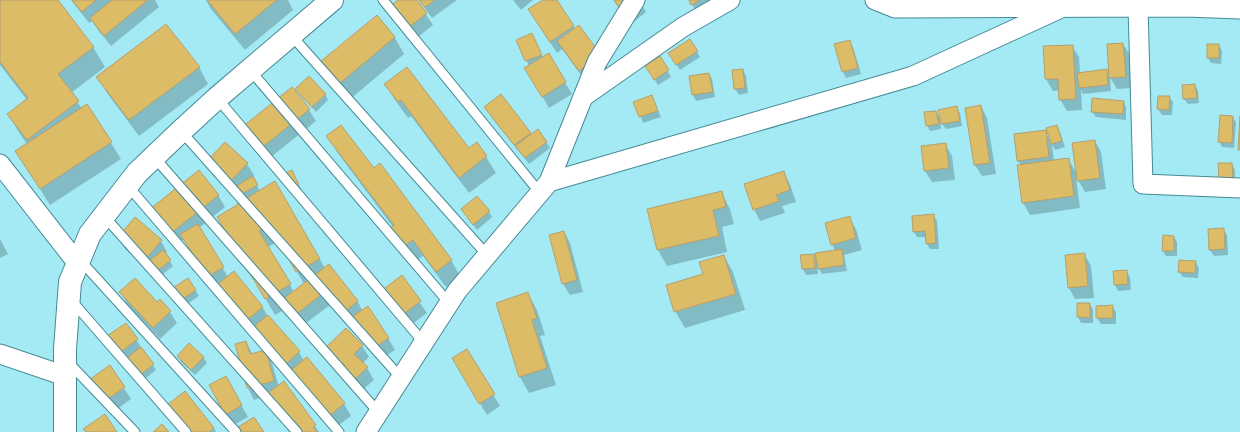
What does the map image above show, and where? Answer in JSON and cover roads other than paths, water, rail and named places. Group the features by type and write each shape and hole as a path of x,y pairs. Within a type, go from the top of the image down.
{"street":[{"path":"65,432 65,367 70,282 90,234 138,173 181,131 217,98 332,0"},
{"path":"366,432 457,291 544,187 597,62 635,0"},
{"path":"583,97 683,28 730,0"},
{"path":"875,0 895,8 1240,8"},
{"path":"1138,7 1143,184 1240,188"},
{"path":"544,187 913,76 1061,8"},
{"path":"0,164 79,262"},
{"path":"0,354 65,367"}],"lane":[{"path":"383,0 544,187"},
{"path":"291,35 487,255"},
{"path":"250,70 449,303"},
{"path":"217,98 424,343"},
{"path":"181,131 401,378"},
{"path":"154,158 379,413"},
{"path":"128,186 339,432"},
{"path":"104,216 297,432"},
{"path":"79,262 236,432"},
{"path":"69,298 186,432"},
{"path":"65,367 135,432"}]}
